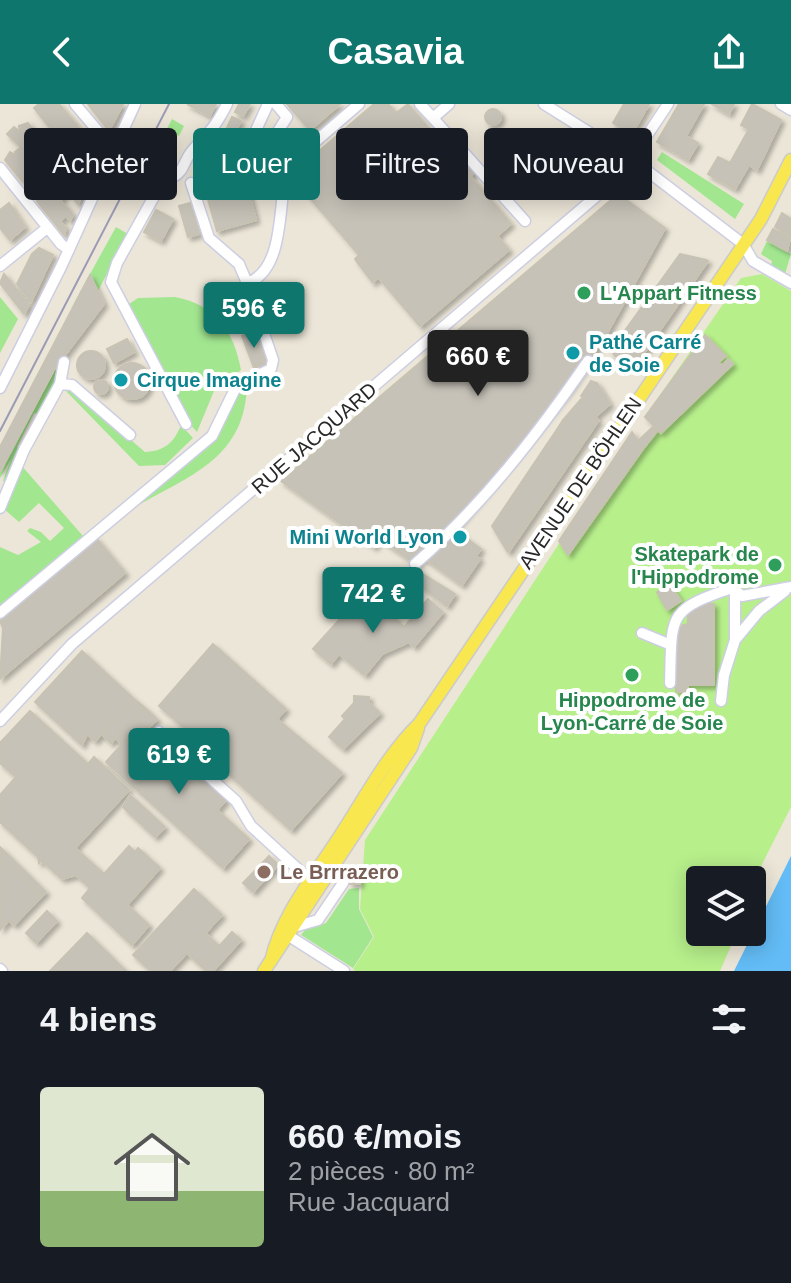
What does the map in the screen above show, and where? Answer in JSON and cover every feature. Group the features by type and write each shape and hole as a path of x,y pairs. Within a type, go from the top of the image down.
{"main road":[{"name":"AVENUE DE BÖHLEN","path":"267,966 286,920 402,741 419,724 743,244 791,160"},
{"name":"AVENUE DE BÖHLEN","path":"267,966 411,748 419,724"},
{"name":"AVENUE DE BÖHLEN","path":"292,932 290,924 298,901"}],"street":[{"path":"75,104 95,128"},
{"path":"123,128 135,104"},
{"path":"177,174 192,151 213,132 227,104"},
{"path":"255,128 268,104"},
{"path":"276,104 287,117 280,128"},
{"path":"320,137 359,104"},
{"path":"420,104 525,221"},
{"path":"433,118 449,104"},
{"path":"544,104 582,128"},
{"name":"RUE JACQUARD","path":"652,130 668,104"},
{"path":"781,104 791,110"},
{"path":"0,168 47,228 69,250"},
{"path":"652,175 743,244 753,261 791,283"},
{"path":"0,613 212,436 237,385 271,369 273,360 239,264 209,238 191,183"},
{"path":"0,388 91,200"},
{"path":"152,200 117,263 111,282 186,424"},
{"path":"247,283 265,273 276,248 282,200"},
{"name":"RUE JACQUARD","path":"0,721 72,644 592,200"},
{"path":"0,266 47,228"},
{"path":"415,564 444,538 505,471 588,361 593,364"},
{"path":"0,508 24,450 60,384 64,362"},
{"path":"60,384 72,385 130,435"},
{"path":"670,683 671,630 679,611 693,601 732,588 742,596 790,588"},
{"path":"735,640 759,611 790,588"},
{"path":"721,701 724,675 735,640 735,592"},
{"path":"642,633 671,645"},
{"path":"159,732 236,801 251,826 311,881"},
{"path":"292,932 344,971"}],"green space":[{"path":"172,119 184,126 179,136 177,128 167,128"},
{"path":"662,152 744,204 735,219 657,160"},
{"path":"116,227 128,234 98,291 90,276 69,312"},
{"path":"767,241 791,254 785,274 771,267 772,261 761,254"},
{"name":"Hippodrome de Lyon-Carré de Soie","path":"762,274 791,291 791,807 761,866 686,866 686,946 731,946 720,971 355,971 353,969 374,937 360,909 365,840 632,432 638,441 653,426 645,417 741,278"},
{"path":"0,297 18,319 0,353"},
{"path":"175,297 202,306 221,322 234,343 241,370 214,391 197,432 187,421 123,308 138,298"},
{"path":"62,358 60,373 39,415 34,413 17,447 21,449 9,484 3,481 11,459 0,478 0,472"},
{"path":"247,383 244,408 227,446 196,473 137,506 218,437 236,394"},
{"path":"72,390 145,452 168,445 181,425 193,438 165,465 139,466 66,391"},
{"path":"21,465 83,536 0,606 0,547 18,555 41,542 27,531 30,528 41,532 50,541 64,528 39,503 19,522 4,509"},
{"path":"359,888 359,909 373,937 353,968 301,935 305,930 326,923 349,889"}],"water":[{"path":"791,856 791,971 734,971 746,946 766,946 766,906"}],"building":[{"path":"39,104 59,104 79,128 50,128 34,108"},
{"path":"88,104 123,104 111,128 107,128"},
{"path":"187,104 216,104 210,116"},
{"path":"239,104 250,104 243,116 235,112"},
{"path":"287,104 340,104 312,128 308,128"},
{"path":"374,104 388,104 396,113 408,104 428,128 346,128"},
{"path":"624,104 649,104 635,128 622,128 613,123"},
{"path":"679,104 704,104 686,136 698,143 688,160 657,142"},
{"path":"712,104 734,104 729,114"},
{"path":"752,104 781,120 757,170 749,165 735,189 708,174 718,157 730,163 749,129 741,125"},
{"path":"493,109 499,111 499,123 493,125 487,123 485,117 487,111"},
{"path":"232,117 241,121 237,128 227,128"},
{"path":"28,123 32,128 24,128 23,182 5,160 10,152 17,156 15,152 21,147 7,134 14,127 20,132 19,126"},
{"path":"336,136 336,200 468,200 468,164 475,172 470,176 484,192 484,200 490,200 511,224 497,236 509,250 420,326 312,200 320,200 320,150"},
{"path":"60,200 73,215 70,221 66,216 60,221 66,228 64,235 37,201"},
{"path":"208,200 251,200 256,220 217,231"},
{"path":"611,200 626,200 665,228 606,335 570,388 454,529 481,549 476,556 480,559 462,585 424,558 417,565 380,539 374,547 281,481"},
{"path":"9,203 25,227 10,240 0,228 0,210"},
{"path":"190,203 199,234 188,237 179,206"},
{"path":"156,210 173,219 161,241 144,232"},
{"path":"782,213 791,219 790,235 775,227"},
{"path":"773,229 790,238 787,251 767,240"},
{"path":"39,248 53,255 31,302 17,284 32,254"},
{"path":"680,254 706,260 638,362 615,356 611,350"},
{"path":"359,255 378,277 373,283 355,259"},
{"path":"708,261 638,362 643,353"},
{"path":"4,274 29,305 24,314 0,283"},
{"path":"90,275 104,304 53,371 0,472 0,447"},
{"path":"253,331 266,363 254,368 242,336"},
{"path":"705,335 726,356 718,363 723,365 728,359 733,364 661,433 645,417"},
{"path":"127,339 134,352 114,363 107,349"},
{"path":"91,351 101,355 105,365 101,375 91,379 81,375 77,365 81,355"},
{"path":"132,363 145,368 150,381 145,394 132,399 119,394 114,381 119,368"},
{"path":"101,380 108,387 101,394 94,387"},
{"path":"591,381 597,383 610,404 595,417 598,420 579,445 563,420 583,397"},
{"path":"563,420 579,445 599,420 508,553 575,453 556,431"},
{"path":"654,426 658,430 643,449 638,441"},
{"path":"556,431 575,453 507,551 492,526"},
{"path":"632,432 643,449 568,555 559,541"},
{"path":"96,538 125,573 0,679 3,628 0,621"},
{"path":"413,568 455,594 447,606 408,576"},
{"path":"670,584 681,601 667,610 657,592"},
{"path":"358,599 380,618 386,611 404,627 428,599 443,612 414,647 409,642 382,654 365,675 339,654 331,664 313,649"},
{"path":"703,604 714,604 714,685 688,685 688,692 676,692 676,627 688,624 688,611"},
{"path":"213,644 286,709 277,719 342,773 291,830 191,740 194,736 159,706"},
{"path":"82,651 134,699 95,741 87,734 82,745 35,702"},
{"path":"354,696 369,697 369,703 380,713 343,749 329,737 345,719 342,716 354,703"},
{"path":"134,699 144,707 111,743 101,734"},
{"path":"144,707 157,719 148,729 141,723 122,744 115,738"},
{"path":"30,711 88,764 94,757 129,790 75,848 104,874 129,846 135,852 138,848 160,868 127,905 149,925 132,945 82,898 90,888 76,875 62,879 41,860 39,863 38,857 0,822 0,795 16,777 0,763 0,743"},
{"path":"141,723 156,736 147,746 164,762 173,752 226,800 217,810 249,839 223,868 106,762"},
{"path":"130,795 165,827 155,837 123,807"},
{"path":"0,847 46,892 41,897 0,858"},
{"path":"269,856 278,865 253,892 243,883"},
{"path":"0,858 41,897 14,925 9,920 1,929"},
{"path":"351,869 361,870 360,884 350,884"},
{"path":"194,889 222,915 170,971 151,971 133,955"},
{"path":"47,911 57,921 36,943 26,933"},
{"path":"232,932 241,940 213,971 206,971 201,966"},
{"path":"87,933 126,971 50,971"},
{"path":"205,933 219,946 201,966 187,953"}],"tram line":[{"path":"0,431 169,104"}],"place":[{"name":"L'Appart Fitness","path":"584,293"},
{"name":"Pathé Carré de Soie","path":"573,353"},
{"name":"Cirque Imagine","path":"121,380"},
{"name":"Mini World Lyon","path":"460,537"},
{"name":"Skatepark de l'Hippodrome","path":"775,565"},
{"name":"Hippodrome de Lyon-Carré de Soie","path":"632,675"},
{"name":"Le Brrrazero","path":"264,872"}]}
